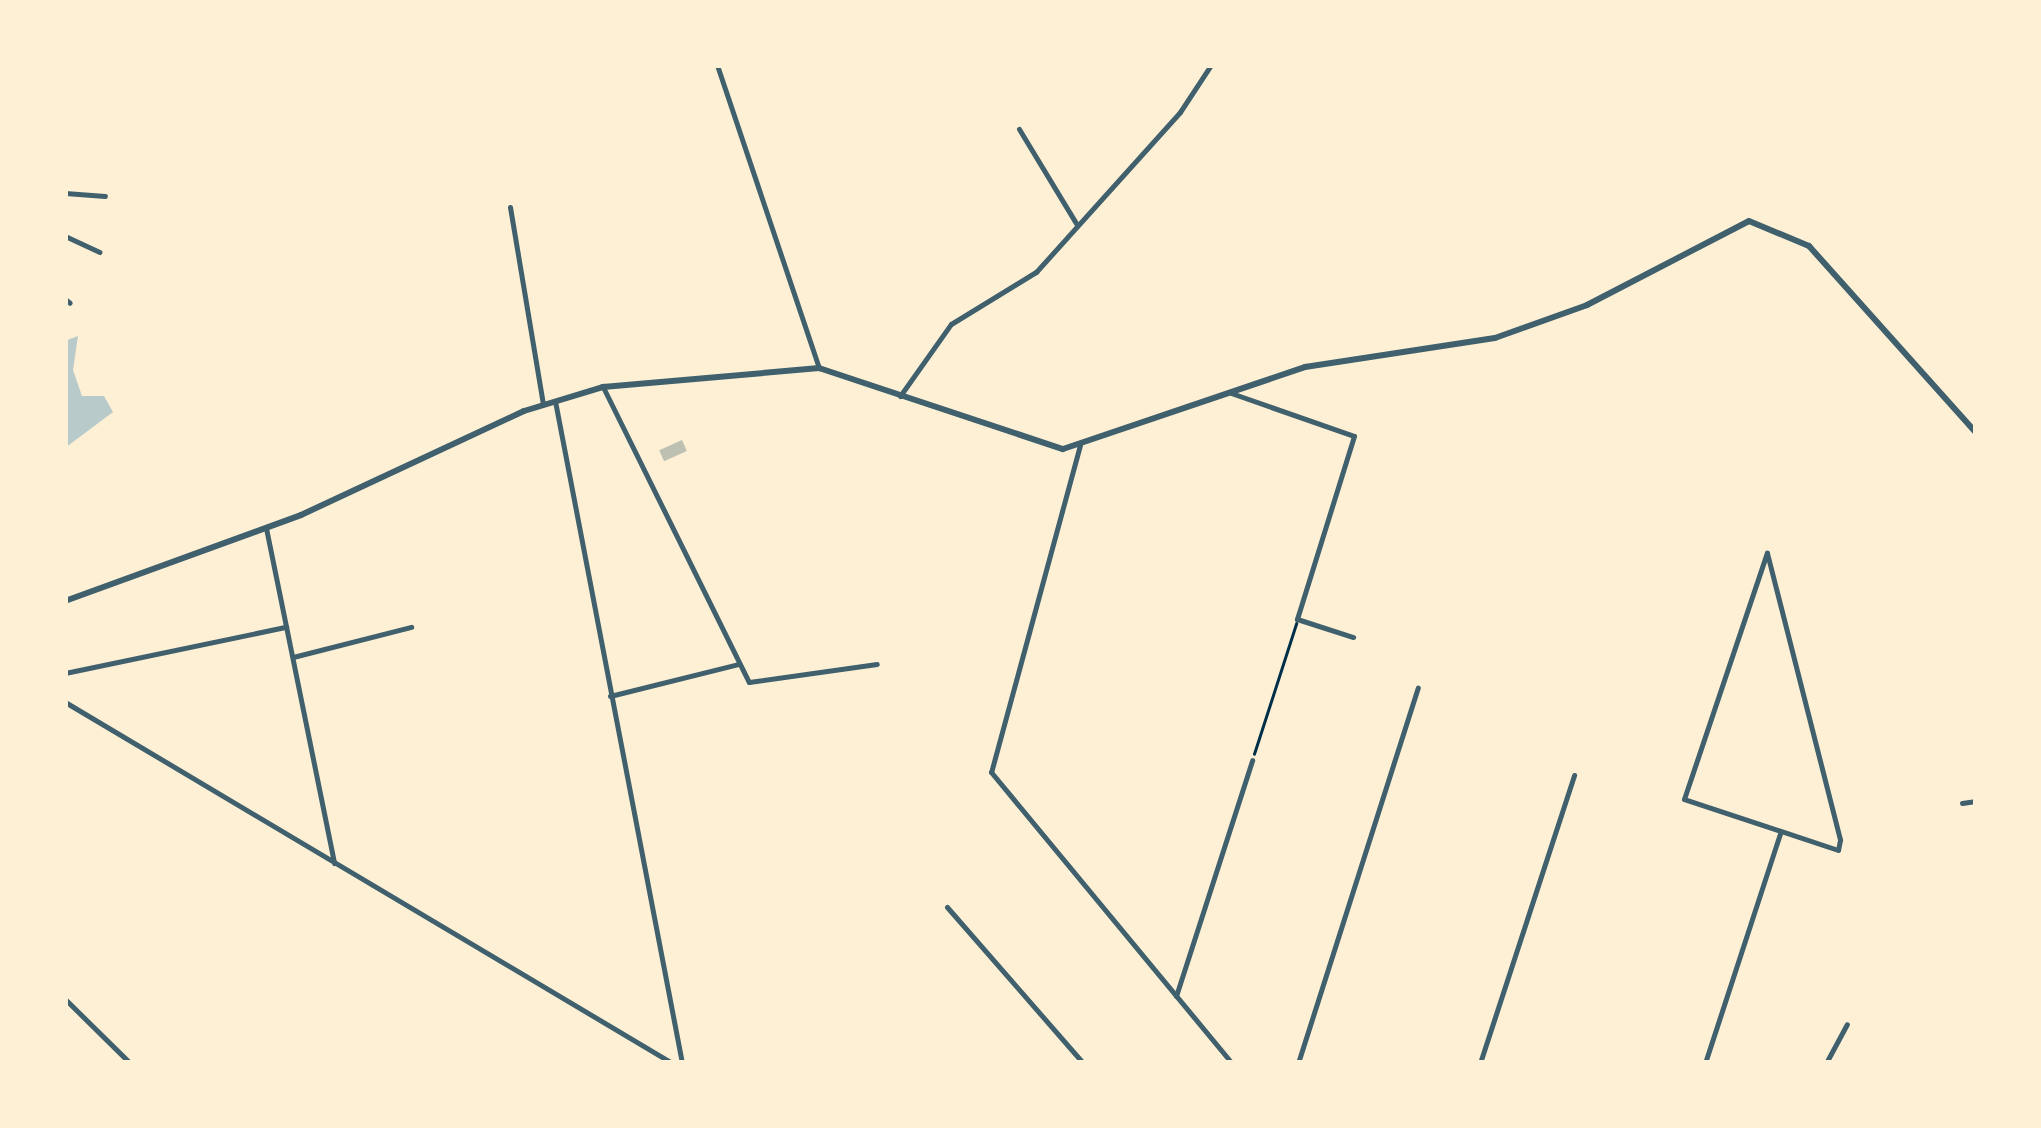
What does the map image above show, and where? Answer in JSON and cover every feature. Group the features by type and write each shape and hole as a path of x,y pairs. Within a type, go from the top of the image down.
{"street":[{"path":"717,65 819,368"},
{"path":"900,396 951,324 1023,283 1182,110 1211,65"},
{"path":"1019,129 1076,223"},
{"path":"65,192 105,196"},
{"path":"510,207 543,404"},
{"path":"65,601 266,528 543,404 603,387 819,368 1028,444 1080,445 1324,363 1496,338 1586,305 1755,220 1809,246 1976,433"},
{"path":"65,236 99,252"},
{"path":"603,387 738,664 759,687 877,664"},
{"path":"1232,392 1355,438 1297,619 1353,637"},
{"path":"555,400 682,1063"},
{"path":"1080,445 991,772 1232,1063"},
{"path":"266,528 334,863"},
{"path":"1768,553 1841,847 1780,834 1684,798 1768,553"},
{"path":"65,673 286,627"},
{"path":"292,658 411,627"},
{"path":"610,696 738,664"},
{"path":"1298,1063 1418,688"},
{"path":"65,702 672,1063"},
{"path":"1176,996 1252,760"},
{"path":"1480,1063 1574,775"},
{"path":"1962,803 1976,801"},
{"path":"1705,1063 1780,834"},
{"path":"947,907 1083,1063"},
{"path":"65,999 130,1063"},
{"path":"1826,1063 1847,1024"}],"path":[{"path":"1252,760 1297,619"}],"shaded area":[{"path":"78,336 73,370 82,396 104,396 113,412 65,448 65,341"}],"building":[{"path":"682,440 687,451 664,461 659,450"}]}
